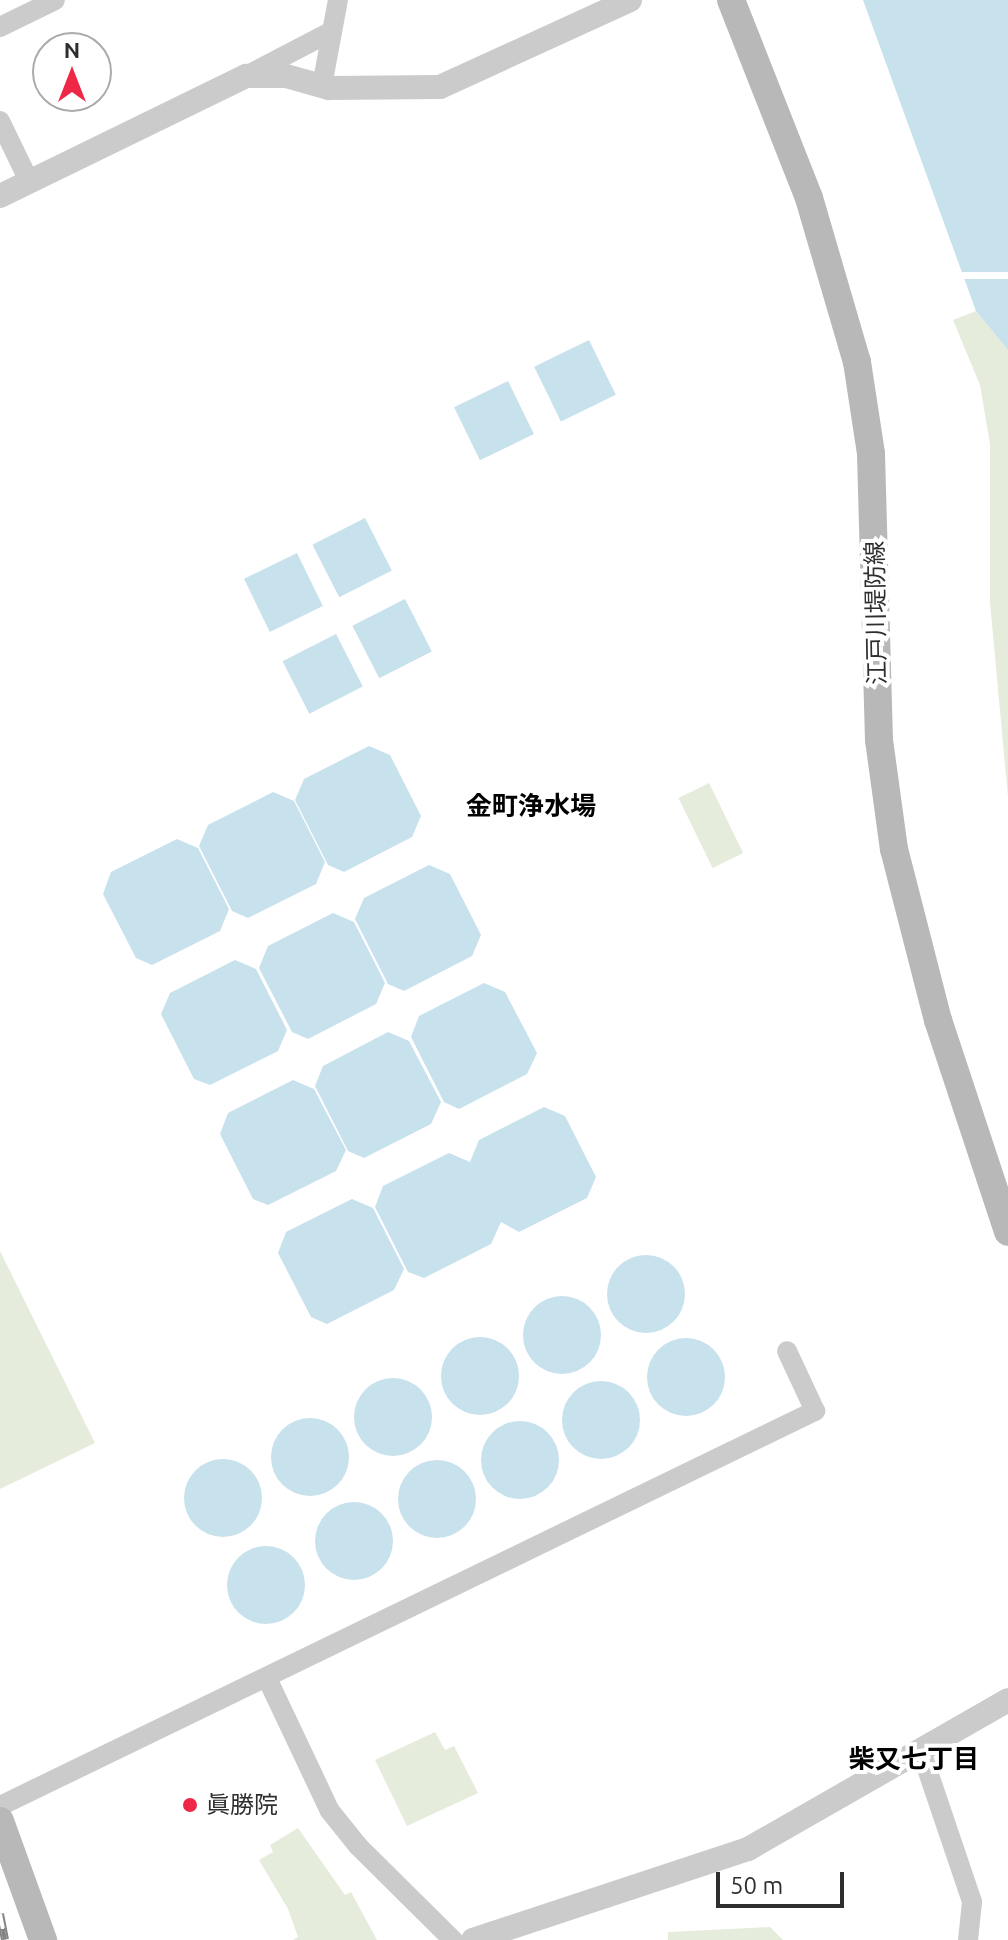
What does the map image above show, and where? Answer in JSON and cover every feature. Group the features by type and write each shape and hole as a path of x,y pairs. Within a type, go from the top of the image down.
{"main road":[{"name":"江戸川堤防線","path":"731,0 809,198 857,362 871,454 879,740 894,849 938,1020 1008,1232"},
{"path":"0,1821 42,1939"}],"street":[{"path":"0,27 55,0"},
{"path":"322,86 338,0"},
{"path":"246,76 286,76 322,86 440,87 630,0"},
{"path":"0,196 332,31"},
{"path":"0,121 29,181"},
{"path":"0,1806 815,1411 787,1351"},
{"path":"267,1678 330,1811 358,1846 453,1940"},
{"path":"473,1940 748,1849 1008,1700"},
{"path":"921,1751 972,1902 968,1940"}],"green space":[{"path":"976,311 1008,350 1008,797 990,603 990,444 980,385 953,320"},
{"path":"709,783 743,853 713,868 678,798"},
{"path":"0,1251 95,1443 0,1489"},
{"path":"435,1732 445,1750 454,1746 478,1793 407,1826 375,1760"},
{"path":"298,1828 345,1895 351,1892 377,1940 293,1940 298,1937 288,1909 259,1860 273,1852 270,1845"},
{"path":"770,1927 783,1940 668,1940 668,1932"}],"water":[{"path":"863,0 1008,0 1008,350 976,311"},
{"path":"589,340 616,395 561,422 534,367"},
{"path":"508,381 534,434 480,460 454,407"},
{"path":"365,518 392,571 339,597 312,545"},
{"path":"297,553 323,606 270,632 244,579"},
{"path":"405,599 432,652 379,678 352,626"},
{"path":"336,634 363,687 309,714 283,661"},
{"path":"369,746 390,755 421,816 412,837 344,872 328,865 295,800 304,779"},
{"path":"273,792 294,801 325,862 316,884 248,918 232,911 199,846 208,825"},
{"path":"177,839 198,848 229,909 220,931 152,965 136,958 103,894 111,872"},
{"path":"429,865 450,874 481,935 472,956 404,991 388,984 355,919 364,898"},
{"path":"333,913 354,922 385,983 376,1004 308,1039 292,1032 259,968 268,946"},
{"path":"235,960 256,969 287,1030 278,1051 210,1085 194,1079 161,1014 170,993"},
{"path":"484,983 505,992 537,1053 527,1074 459,1109 444,1102 411,1037 419,1016"},
{"path":"388,1032 409,1041 441,1102 431,1124 364,1158 348,1151 315,1086 323,1066"},
{"path":"293,1080 314,1089 346,1150 336,1171 268,1205 253,1199 220,1134 228,1113"},
{"path":"544,1107 565,1116 596,1177 587,1198 519,1232 501,1222 491,1244 424,1278 408,1272 375,1207 383,1186 449,1153 470,1162 479,1140"},
{"path":"352,1199 373,1208 404,1269 394,1290 327,1324 311,1317 278,1253 286,1232"},
{"path":"646,1255 661,1258 674,1266 682,1279 685,1294 682,1309 674,1322 661,1330 646,1333 631,1330 618,1322 610,1309 607,1294 610,1279 618,1266 631,1258"},
{"path":"562,1296 577,1299 590,1307 598,1320 601,1335 598,1350 590,1363 577,1371 562,1374 547,1371 534,1363 526,1350 523,1335 526,1320 534,1307 547,1299"},
{"path":"480,1337 495,1340 508,1348 516,1361 519,1376 516,1391 508,1404 495,1412 480,1415 465,1412 452,1404 444,1391 441,1376 444,1361 452,1348 465,1340"},
{"path":"686,1338 701,1341 714,1349 722,1362 725,1377 722,1392 714,1405 701,1413 686,1416 671,1413 658,1405 650,1392 647,1377 650,1362 658,1349 671,1341"},
{"path":"393,1378 408,1381 421,1389 429,1402 432,1417 429,1432 421,1445 408,1453 393,1456 378,1453 365,1445 357,1432 354,1417 357,1402 365,1389 378,1381"},
{"path":"601,1381 616,1384 629,1392 637,1405 640,1420 637,1435 629,1448 616,1456 601,1459 586,1456 573,1448 565,1435 562,1420 565,1405 573,1392 586,1384"},
{"path":"310,1418 325,1421 338,1429 346,1442 349,1457 346,1472 338,1485 325,1493 310,1496 295,1493 282,1485 274,1472 271,1457 274,1442 282,1429 295,1421"},
{"path":"520,1421 535,1424 548,1432 556,1445 559,1460 556,1475 548,1488 535,1496 520,1499 505,1496 492,1488 484,1475 481,1460 484,1445 492,1432 505,1424"},
{"path":"223,1459 238,1462 251,1470 259,1483 262,1498 259,1513 251,1526 238,1534 223,1537 208,1534 195,1526 187,1513 184,1498 187,1483 195,1470 208,1462"},
{"path":"437,1460 452,1463 465,1471 473,1484 476,1499 473,1514 465,1527 452,1535 437,1538 422,1535 409,1527 401,1514 398,1499 401,1484 409,1471 422,1463"},
{"path":"354,1502 369,1505 382,1513 390,1526 393,1541 390,1556 382,1569 369,1577 354,1580 339,1577 326,1569 318,1556 315,1541 318,1526 326,1513 339,1505"},
{"path":"266,1546 281,1549 294,1557 302,1570 305,1585 302,1600 294,1613 281,1621 266,1624 251,1621 238,1613 230,1600 227,1585 230,1570 238,1557 251,1549"}],"pier":[{"path":"961,272 1008,272 1008,279 961,279"}],"railway":[{"path":"0,1914 5,1940"}],"place":[{"name":"眞勝院","path":"190,1805"}],"district":[{"name":"金町浄水場","path":"531,806"},
{"name":"柴又七丁目","path":"914,1759"}]}
